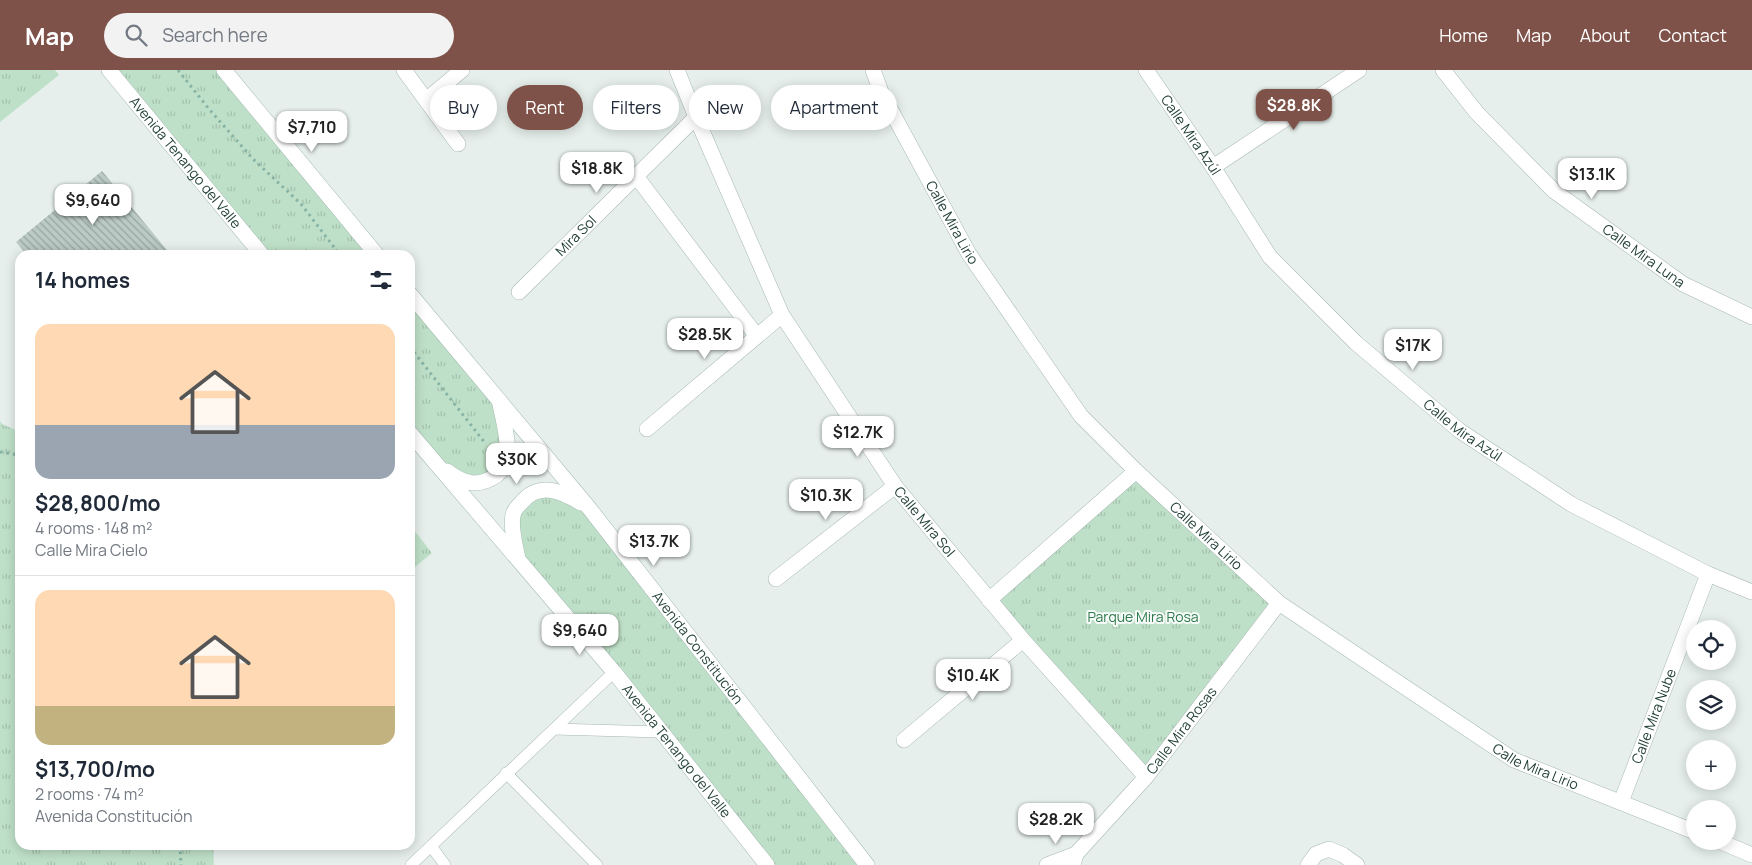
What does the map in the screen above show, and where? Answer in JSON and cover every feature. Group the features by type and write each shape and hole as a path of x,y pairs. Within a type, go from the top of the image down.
{"street":[{"name":"Avenida Tenango del Valle","path":"109,70 258,250"},
{"path":"224,70 373,250"},
{"path":"404,70 458,144"},
{"path":"426,100 462,70"},
{"name":"Calle Mira Sol","path":"677,70 689,100"},
{"name":"Calle Mira Lirio","path":"872,70 881,92 969,254 1081,416 1136,471 1279,603 1514,760 1686,828"},
{"name":"Calle Mira Azúl","path":"1146,70 1213,167 1270,257 1356,342 1460,431 1571,504 1708,574 1752,592"},
{"path":"1213,167 1359,70"},
{"name":"Calle Mira Luna","path":"1443,70 1477,113 1554,192 1683,284 1752,317"},
{"name":"Mira Sol","path":"519,292 689,124"},
{"name":"Calle Mira Sol","path":"702,130 782,315 895,486 1023,640 1146,777"},
{"path":"636,176 756,335"},
{"name":"Avenida Constitución","path":"415,300 589,508 867,865"},
{"path":"647,429 782,315"},
{"path":"434,462 455,478 478,484 488,481 501,472 507,455 507,447 506,431 500,403"},
{"name":"Avenida Tenango del Valle","path":"415,439 614,672 767,865"},
{"path":"989,600 1136,471"},
{"path":"776,579 895,486"},
{"path":"519,561 513,536 514,512 527,496 547,489 569,496 589,508"},
{"name":"Calle Mira Nube","path":"1621,802 1708,574"},
{"name":"Calle Mira Rosas","path":"1052,864 1075,860 1146,777 1279,603"},
{"path":"904,740 1023,640"},
{"path":"1736,848 1752,854"},
{"path":"1308,865 1316,854 1329,850 1343,855 1356,865"}],"lane":[{"path":"411,865 614,672"},
{"path":"554,728 660,732"},
{"path":"506,773 597,865"},
{"path":"430,846 445,865"}],"path":[{"path":"178,70 253,160 301,204 336,250"},
{"path":"415,353 504,466"},
{"path":"0,452 15,454"},
{"path":"180,850 181,865"}],"green space":[{"path":"0,70 55,70 59,75 0,122"},
{"path":"115,70 220,70 369,250 263,250"},
{"path":"415,306 497,405 504,455 488,478 455,474 415,433"},
{"path":"0,421 2,424 15,430 15,850 213,850 214,865 0,865"},
{"name":"Parque Mira Rosa","path":"1141,475 1279,608 1152,775 989,600"},
{"path":"549,493 588,514 861,865 770,865 518,549 518,523 522,510 530,501"},
{"path":"415,531 432,553 415,567"}],"building":[{"path":"102,171 167,250 23,250 16,242"}]}
